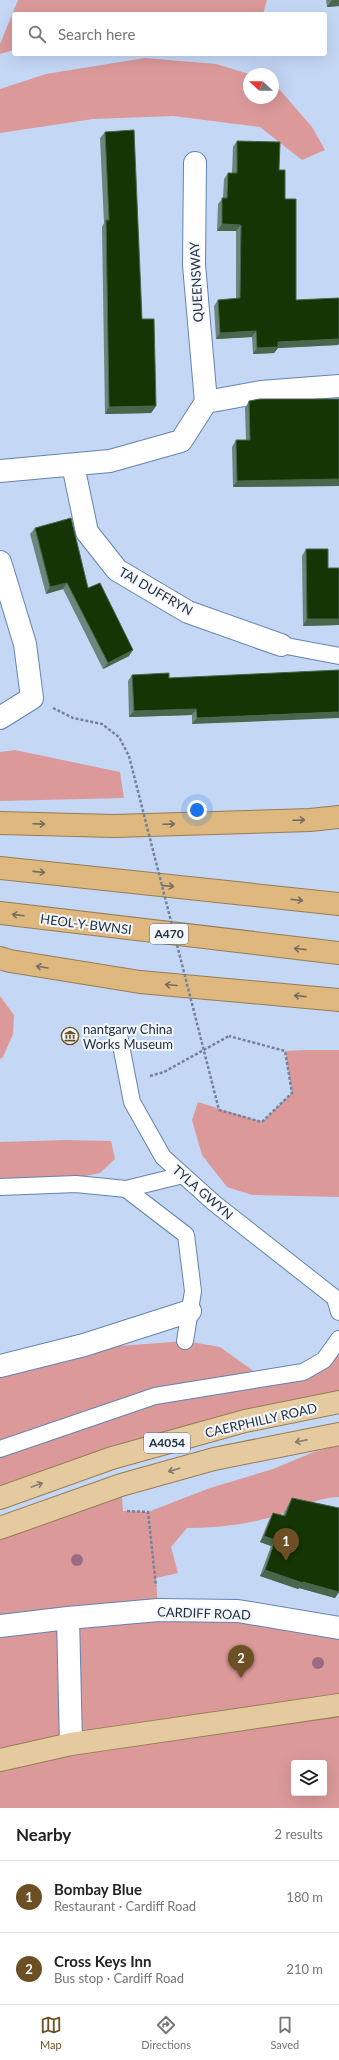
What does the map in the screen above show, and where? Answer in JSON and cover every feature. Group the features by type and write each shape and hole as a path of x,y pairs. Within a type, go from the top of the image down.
{"highway":[{"path":"0,823 114,826 310,820 339,817"},
{"path":"0,868 339,904"},
{"name":"HEOL-Y-BWNSI","path":"0,913 339,953"},
{"path":"0,958 10,962 140,982 339,1000"}],"main road":[{"name":"CAERPHILLY ROAD","path":"0,1498 119,1456 244,1422 339,1402"},
{"name":"CAERPHILLY ROAD","path":"0,1528 121,1485 214,1459 339,1434"},
{"path":"0,1760 72,1744 339,1705"}],"street":[{"name":"QUEENSWAY","path":"195,163 194,265 206,402"},
{"path":"0,471 110,461 181,441 206,402 261,392 339,386"},
{"name":"TAI DUFFRYN","path":"73,465 87,532 117,570 188,612 281,645"},
{"path":"0,562 26,644 32,698 0,718"},
{"path":"0,1366 84,1345 190,1311"},
{"name":"CARDIFF ROAD","path":"0,1626 158,1610 238,1611 339,1628"},
{"path":"68,1618 72,1744"}],"lane":[{"path":"281,645 339,656"},
{"name":"TYLA GWYN","path":"119,1035 132,1102 165,1159 214,1203 335,1298 339,1312"},
{"path":"0,1187 76,1184 126,1189 183,1175"},
{"path":"126,1189 186,1234 193,1291 185,1341"},
{"path":"0,1449 155,1396 303,1372 324,1360 339,1339"}],"path":[{"path":"32,698 72,718 102,724 119,737 129,756 219,1110 262,1122 292,1093 285,1051 229,1036 164,1072 129,1083"},
{"path":"121,1485 123,1511 148,1512 158,1610"}],"shaded area":[{"path":"18,0 267,0 264,12 13,12"},
{"path":"12,15 12,51 0,54 0,44"},
{"path":"145,58 216,64 243,72 243,104 279,104 279,89 312,127 325,150 302,160 260,127 173,116 93,119 0,133 0,89 46,74"},
{"path":"15,750 120,772 124,798 0,801 0,752"},
{"path":"0,996 14,1015 13,1034 3,1057 0,1059"},
{"path":"339,1050 339,1197 252,1195 227,1187 202,1155 192,1120 198,1102 262,1122 292,1093 285,1051"},
{"path":"66,1140 111,1141 115,1159 100,1173 47,1184 0,1180 0,1142"},
{"path":"339,1339 339,1402 0,1498 0,1375 119,1346 185,1341 220,1347 262,1377 303,1372"},
{"path":"339,1445 339,1497 313,1502 272,1517 251,1522 219,1527 187,1528 171,1547 178,1573 156,1578 158,1610 339,1628 339,1808 0,1808 0,1528 121,1485 123,1511 148,1512 210,1488 273,1469 314,1452"}],"building":[{"path":"134,130 142,319 154,319 156,406 109,407 106,220 109,220 105,132"},
{"path":"237,141 280,142 279,170 285,170 285,199 296,199 296,300 339,298 339,339 278,342 278,347 257,348 256,331 220,333 218,300 240,298 241,225 222,224 222,198 227,198 228,173 237,173"},
{"path":"260,399 339,399 339,479 237,481 236,440 250,440 249,401"},
{"path":"71,518 88,588 100,583 133,650 108,663 67,583 50,587 35,528"},
{"path":"306,549 328,549 328,568 339,568 339,619 307,619"},
{"path":"339,670 339,712 197,718 196,709 134,711 132,675 169,673 169,678"},
{"path":"292,1498 339,1508 339,1592 303,1583 265,1570 275,1540 264,1536 273,1513 285,1516"}],"place":[{"name":"nantgarw China Works Museum","path":"70,1036"},
{"name":"Bombay Blue","path":"286,1561"},
{"name":"Cross Keys Inn","path":"241,1678"}]}
